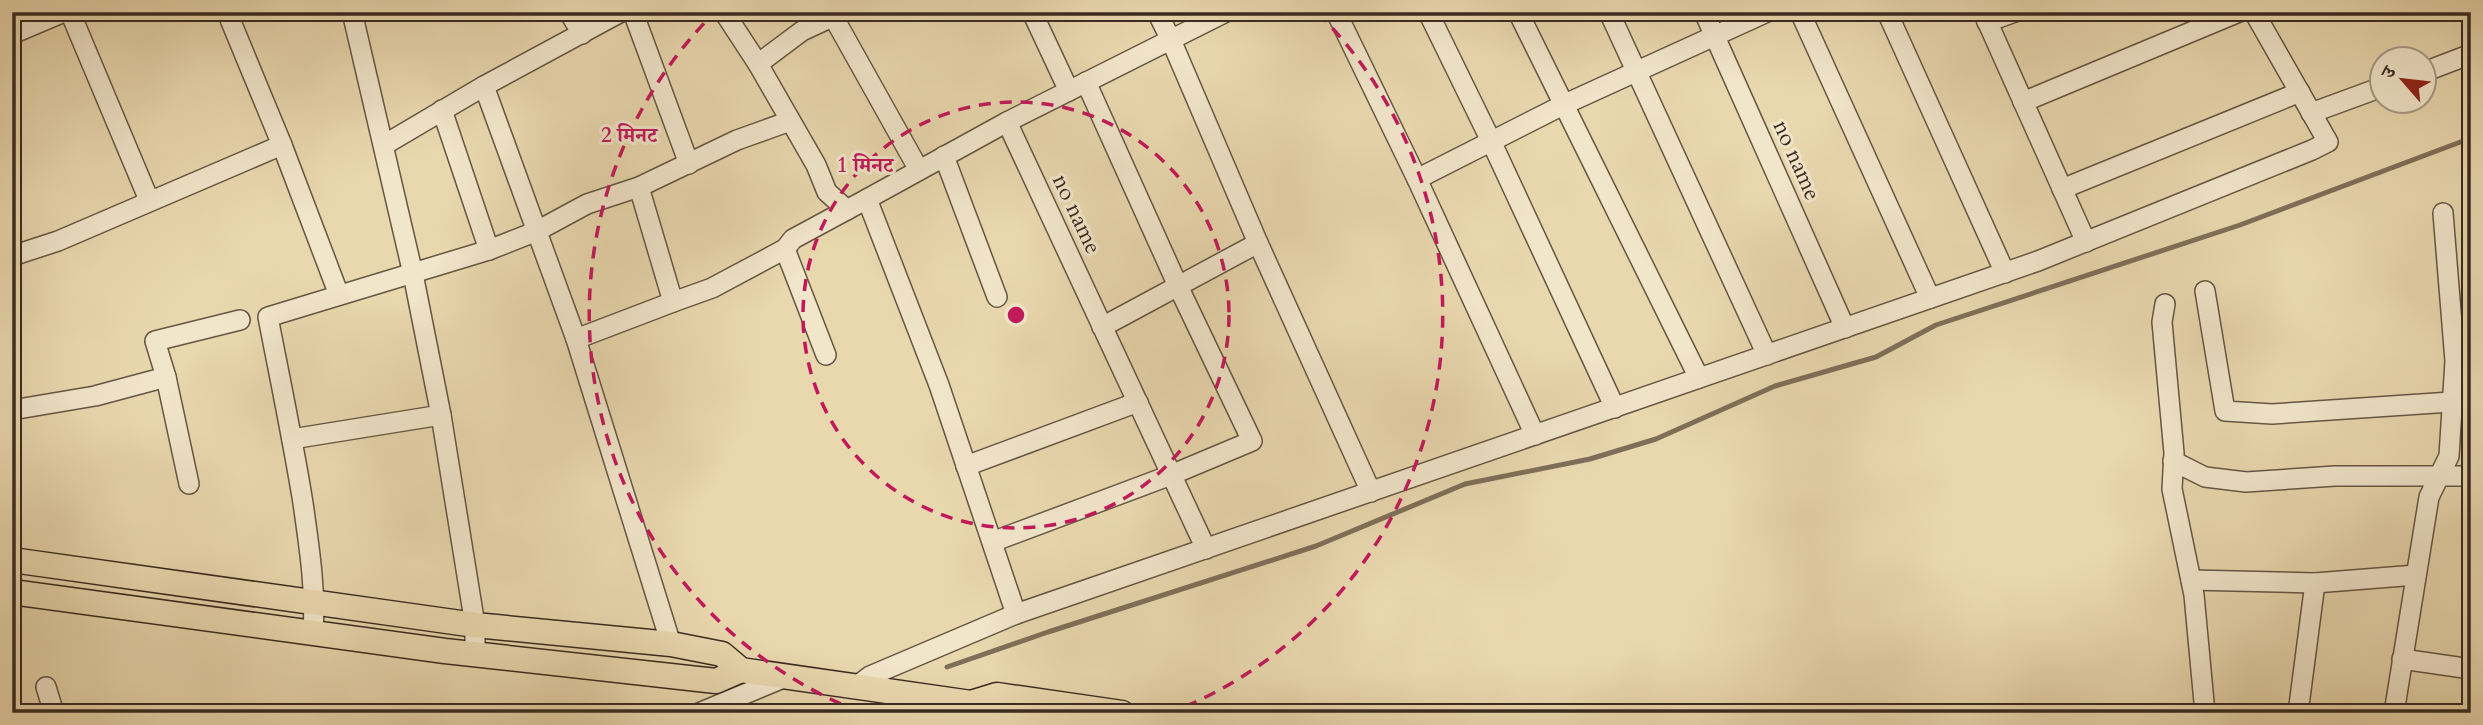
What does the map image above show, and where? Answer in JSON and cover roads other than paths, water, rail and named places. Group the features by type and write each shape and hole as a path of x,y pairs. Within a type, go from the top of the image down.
{"main road":[{"path":"12,560 475,625 671,644 722,654 741,670"},
{"path":"12,592 475,654 716,681 741,670 858,685 976,708 997,695 1122,713"}],"street":[{"path":"12,34 64,12"},
{"path":"70,12 149,200"},
{"path":"227,12 282,145 339,295"},
{"path":"569,12 582,34"},
{"path":"384,145 484,86 621,12"},
{"path":"633,12 689,164"},
{"path":"724,12 758,64 816,164 827,192 847,210"},
{"path":"992,542 1171,475 1252,441 1078,86 1032,12"},
{"path":"1157,12 1371,492"},
{"path":"576,339 712,288 785,249 793,239 1007,122 1226,12"},
{"path":"1336,12 1417,179 1535,435"},
{"path":"1428,12 1615,408"},
{"path":"1518,12 1699,378"},
{"path":"1609,12 1767,355"},
{"name":"no name","path":"1704,12 1845,328"},
{"path":"1417,179 1563,105 1767,12"},
{"path":"1800,12 1930,298"},
{"path":"1887,12 2005,273"},
{"path":"2015,12 1985,17 2086,242"},
{"path":"2023,102 2239,12"},
{"path":"858,685 870,676 1016,614 2005,273 2328,142 2254,12"},
{"path":"357,15 413,274 440,415 475,625 475,654"},
{"path":"758,64 802,31 839,15 919,170"},
{"path":"2438,67 2471,54"},
{"path":"484,86 576,339 671,644"},
{"path":"2062,189 2300,92"},
{"path":"2311,113 2368,92"},
{"path":"442,110 489,250"},
{"path":"313,632 315,603 292,439 268,317 489,250 537,231 587,204 639,187 737,140 790,121"},
{"name":"no name","path":"1007,122 1206,549"},
{"path":"12,256 58,241 282,145"},
{"path":"944,156 997,297"},
{"path":"639,187 673,302"},
{"path":"867,199 939,385 1016,614"},
{"path":"2394,713 2429,497 2449,456 2451,402 2463,362 2443,213"},
{"path":"1102,327 1258,243"},
{"path":"785,249 826,355"},
{"path":"2205,291 2225,411 2272,414 2451,402"},
{"path":"2165,303 2162,322 2174,461 2172,489 2191,580 2205,713"},
{"path":"189,484 166,377 155,341 240,320"},
{"path":"12,410 95,396 166,377"},
{"path":"967,466 1138,402"},
{"path":"292,439 440,415"},
{"path":"2174,461 2205,477 2246,482 2334,476 2471,476"},
{"path":"2191,580 2315,583 2416,575"},
{"path":"2298,713 2315,583"},
{"path":"2402,659 2471,669"},
{"path":"699,713 788,676"},
{"path":"46,687 54,713"}],"waterway":[{"path":"947,667 1316,546 1465,484 1590,459 1656,439 1775,386 1876,357 1936,325 2240,225 2471,138"},
{"path":"832,713 838,711"}]}
